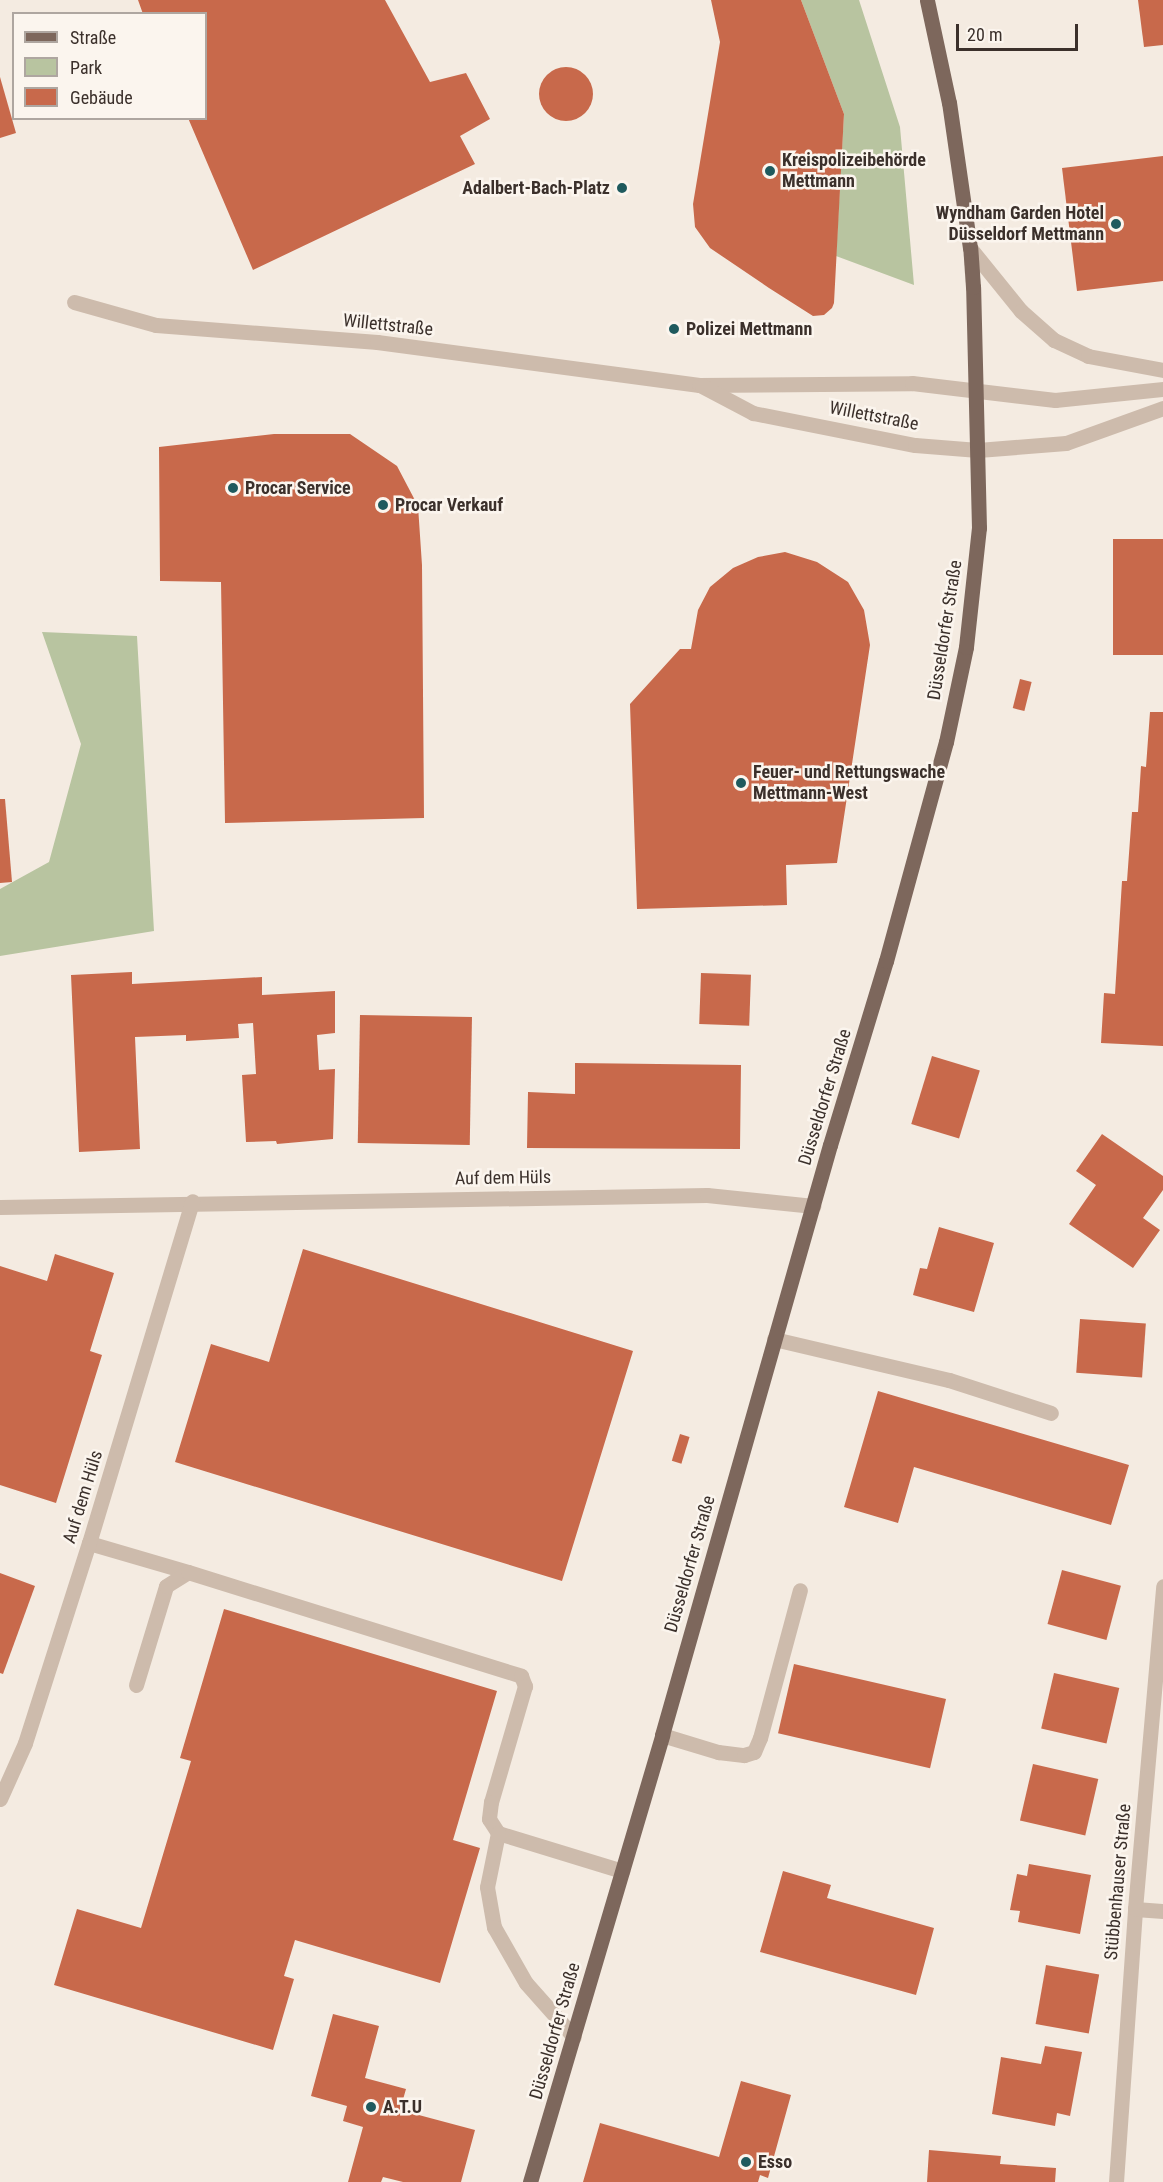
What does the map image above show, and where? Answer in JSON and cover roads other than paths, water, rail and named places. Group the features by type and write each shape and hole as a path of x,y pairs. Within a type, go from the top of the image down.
{"main road":[{"name":"Düsseldorfer Straße","path":"531,2182 886,961 946,742 966,647 977,554 977,392 970,248 949,103 927,0"}],"street":[{"path":"970,248 1021,310 1054,340 1088,356 1163,370"},
{"name":"Willettstraße","path":"74,302 156,325 377,342 699,385 912,384 1055,399 1163,389"},
{"name":"Willettstraße","path":"699,385 753,413 915,445 978,450 1066,443 1163,408"},
{"name":"Auf dem Hüls","path":"0,1207 707,1195 813,1206"},
{"name":"Auf dem Hüls","path":"0,1799 25,1743 89,1543 192,1202"},
{"path":"774,1340 949,1380 1051,1413"},
{"path":"89,1543 521,1676 525,1686 491,1802 489,1819 498,1833 622,1871"},
{"path":"136,1685 166,1586 188,1572"},
{"name":"Stübbenhauser Straße","path":"1116,2182 1135,1909 1163,1586"},
{"path":"662,1735 718,1752 744,1755 753,1752 760,1738 800,1590"},
{"path":"498,1833 487,1887 494,1927 526,1983 574,2037"},
{"path":"1135,1909 1163,1911"}],"place":[{"name":"Kreispolizeibehörde Mettmann","path":"770,171"},
{"name":"Adalbert-Bach-Platz","path":"622,188"},
{"name":"Wyndham Garden Hotel Düsseldorf Mettmann","path":"1116,224"},
{"name":"Polizei Mettmann","path":"674,329"},
{"name":"Procar Service","path":"233,488"},
{"name":"Procar Verkauf","path":"383,505"},
{"name":"Feuer- und Rettungswache Mettmann-West","path":"741,783"},
{"name":"A.T.U","path":"371,2107"},
{"name":"Esso","path":"746,2162"}]}
